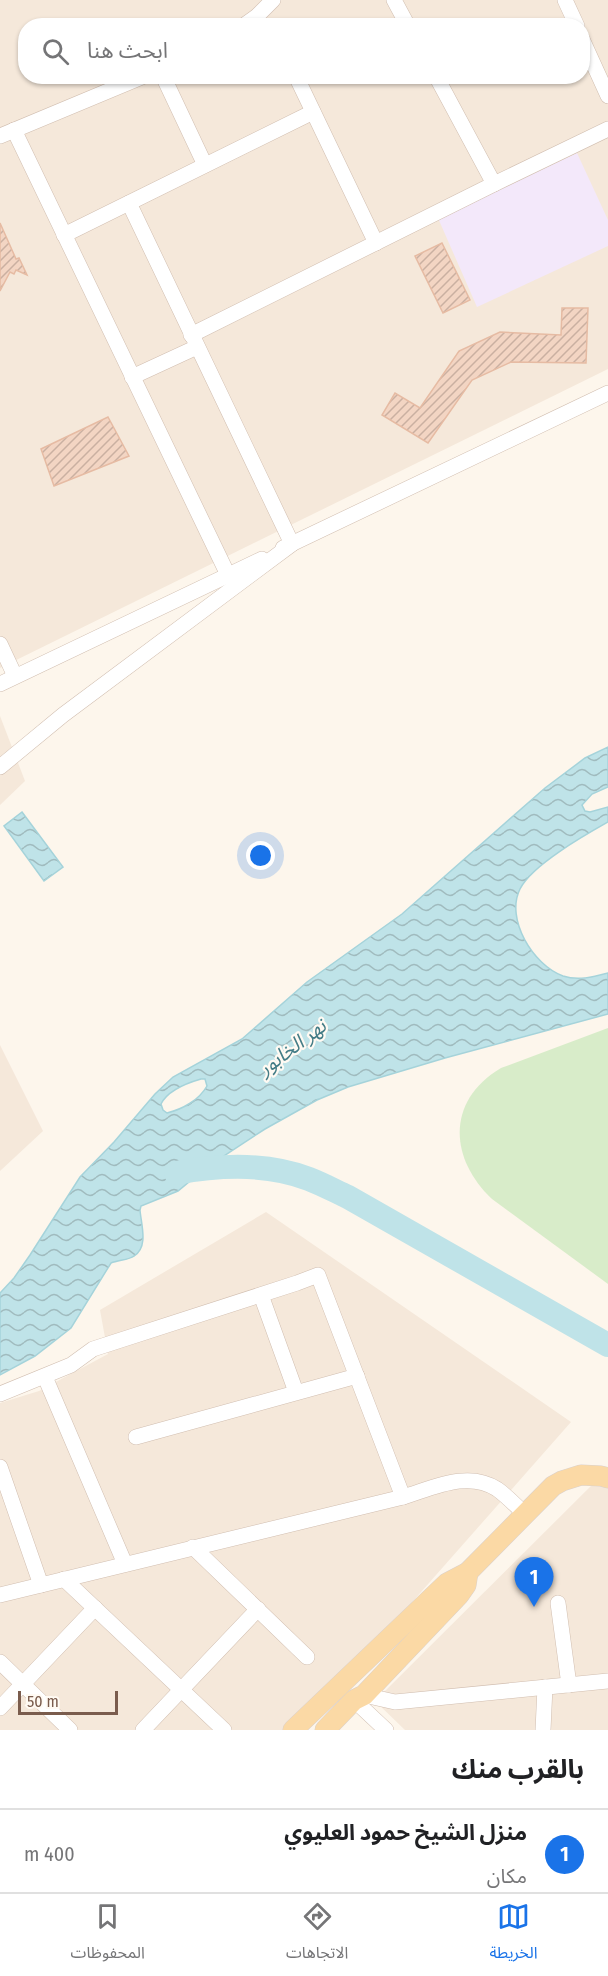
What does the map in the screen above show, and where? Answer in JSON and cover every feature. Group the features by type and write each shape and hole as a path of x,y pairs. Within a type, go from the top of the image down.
{"main road":[{"path":"293,1730 447,1583 468,1572 546,1492 562,1481 581,1475 608,1478"},
{"path":"325,1730 459,1595 466,1585 468,1572"}],"street":[{"path":"394,0 404,18"},
{"path":"565,0 573,18"},
{"path":"253,18 268,5"},
{"path":"590,57 608,96"},
{"path":"125,84 7,133 64,235 228,575"},
{"path":"167,84 205,165"},
{"path":"300,84 376,243"},
{"path":"440,84 494,184"},
{"path":"64,235 313,112"},
{"path":"132,377 376,243 608,129"},
{"path":"129,203 292,544"},
{"path":"0,684 608,393"},
{"path":"0,767 72,708 292,544"},
{"path":"0,644 15,676"},
{"path":"0,1394 71,1365 93,1349 318,1275 403,1497"},
{"path":"261,1295 296,1392"},
{"path":"136,1437 357,1376"},
{"path":"45,1377 125,1564"},
{"path":"0,1467 41,1585"},
{"path":"0,1595 403,1497 453,1482 475,1480 486,1483 498,1490 525,1514"},
{"path":"194,1547 307,1657"},
{"path":"64,1579 224,1730"},
{"path":"558,1604 569,1685"},
{"path":"0,1708 95,1608"},
{"path":"144,1730 258,1609"},
{"path":"0,1662 70,1730"},
{"path":"359,1698 395,1702 608,1681"},
{"path":"543,1730 545,1687"},
{"path":"359,1698 386,1730"}],"shaded area":[{"path":"0,0 608,0 608,369 0,668"},
{"path":"577,153 608,220 608,246 477,307 438,218"},
{"path":"0,716 25,781 0,805"},
{"path":"0,1045 43,1131 0,1171"},
{"path":"266,1212 571,1422 339,1685 290,1730 0,1730 0,1403 39,1391 108,1354 100,1310"},
{"path":"608,1469 608,1730 405,1730 375,1701"}],"green space":[{"path":"608,1028 608,1284 492,1199 478,1183 467,1165 461,1148 460,1130 463,1112 471,1096 483,1081 501,1068"}],"water":[{"name":"نهر الخابور","path":"608,747 608,787 592,794 582,805 585,811 590,812 608,807 608,822 560,851 526,880 516,901 516,914 519,927 532,952 552,970 563,976 574,978 608,973 608,1014 348,1087 317,1100 265,1129 207,1167 178,1191 141,1206 143,1241 139,1252 129,1258 111,1263 71,1328 35,1356 0,1375 0,1293 30,1255 80,1177 155,1094 173,1077 242,1039 307,982 402,914 545,788 585,758","holes":["205,1079 207,1086 195,1100 167,1113 163,1110 161,1104 173,1091"]},
{"path":"22,812 63,867 44,881 4,826"}],"building":[{"path":"0,223 16,259 19,258 27,275 16,270 14,274 10,272 0,291"},
{"path":"442,243 470,300 443,313 415,256"},
{"path":"562,308 588,308 586,363 511,362 472,380 428,443 382,415 395,393 420,408 459,351 500,332 561,335"},
{"path":"108,417 129,456 54,486 41,449"}],"waterway":[{"path":"176,1173 209,1168 243,1167 277,1170 309,1179 348,1197 608,1345"}],"place":[{"name":"منزل الشيخ حمود العليوي","path":"534,1607"}]}
